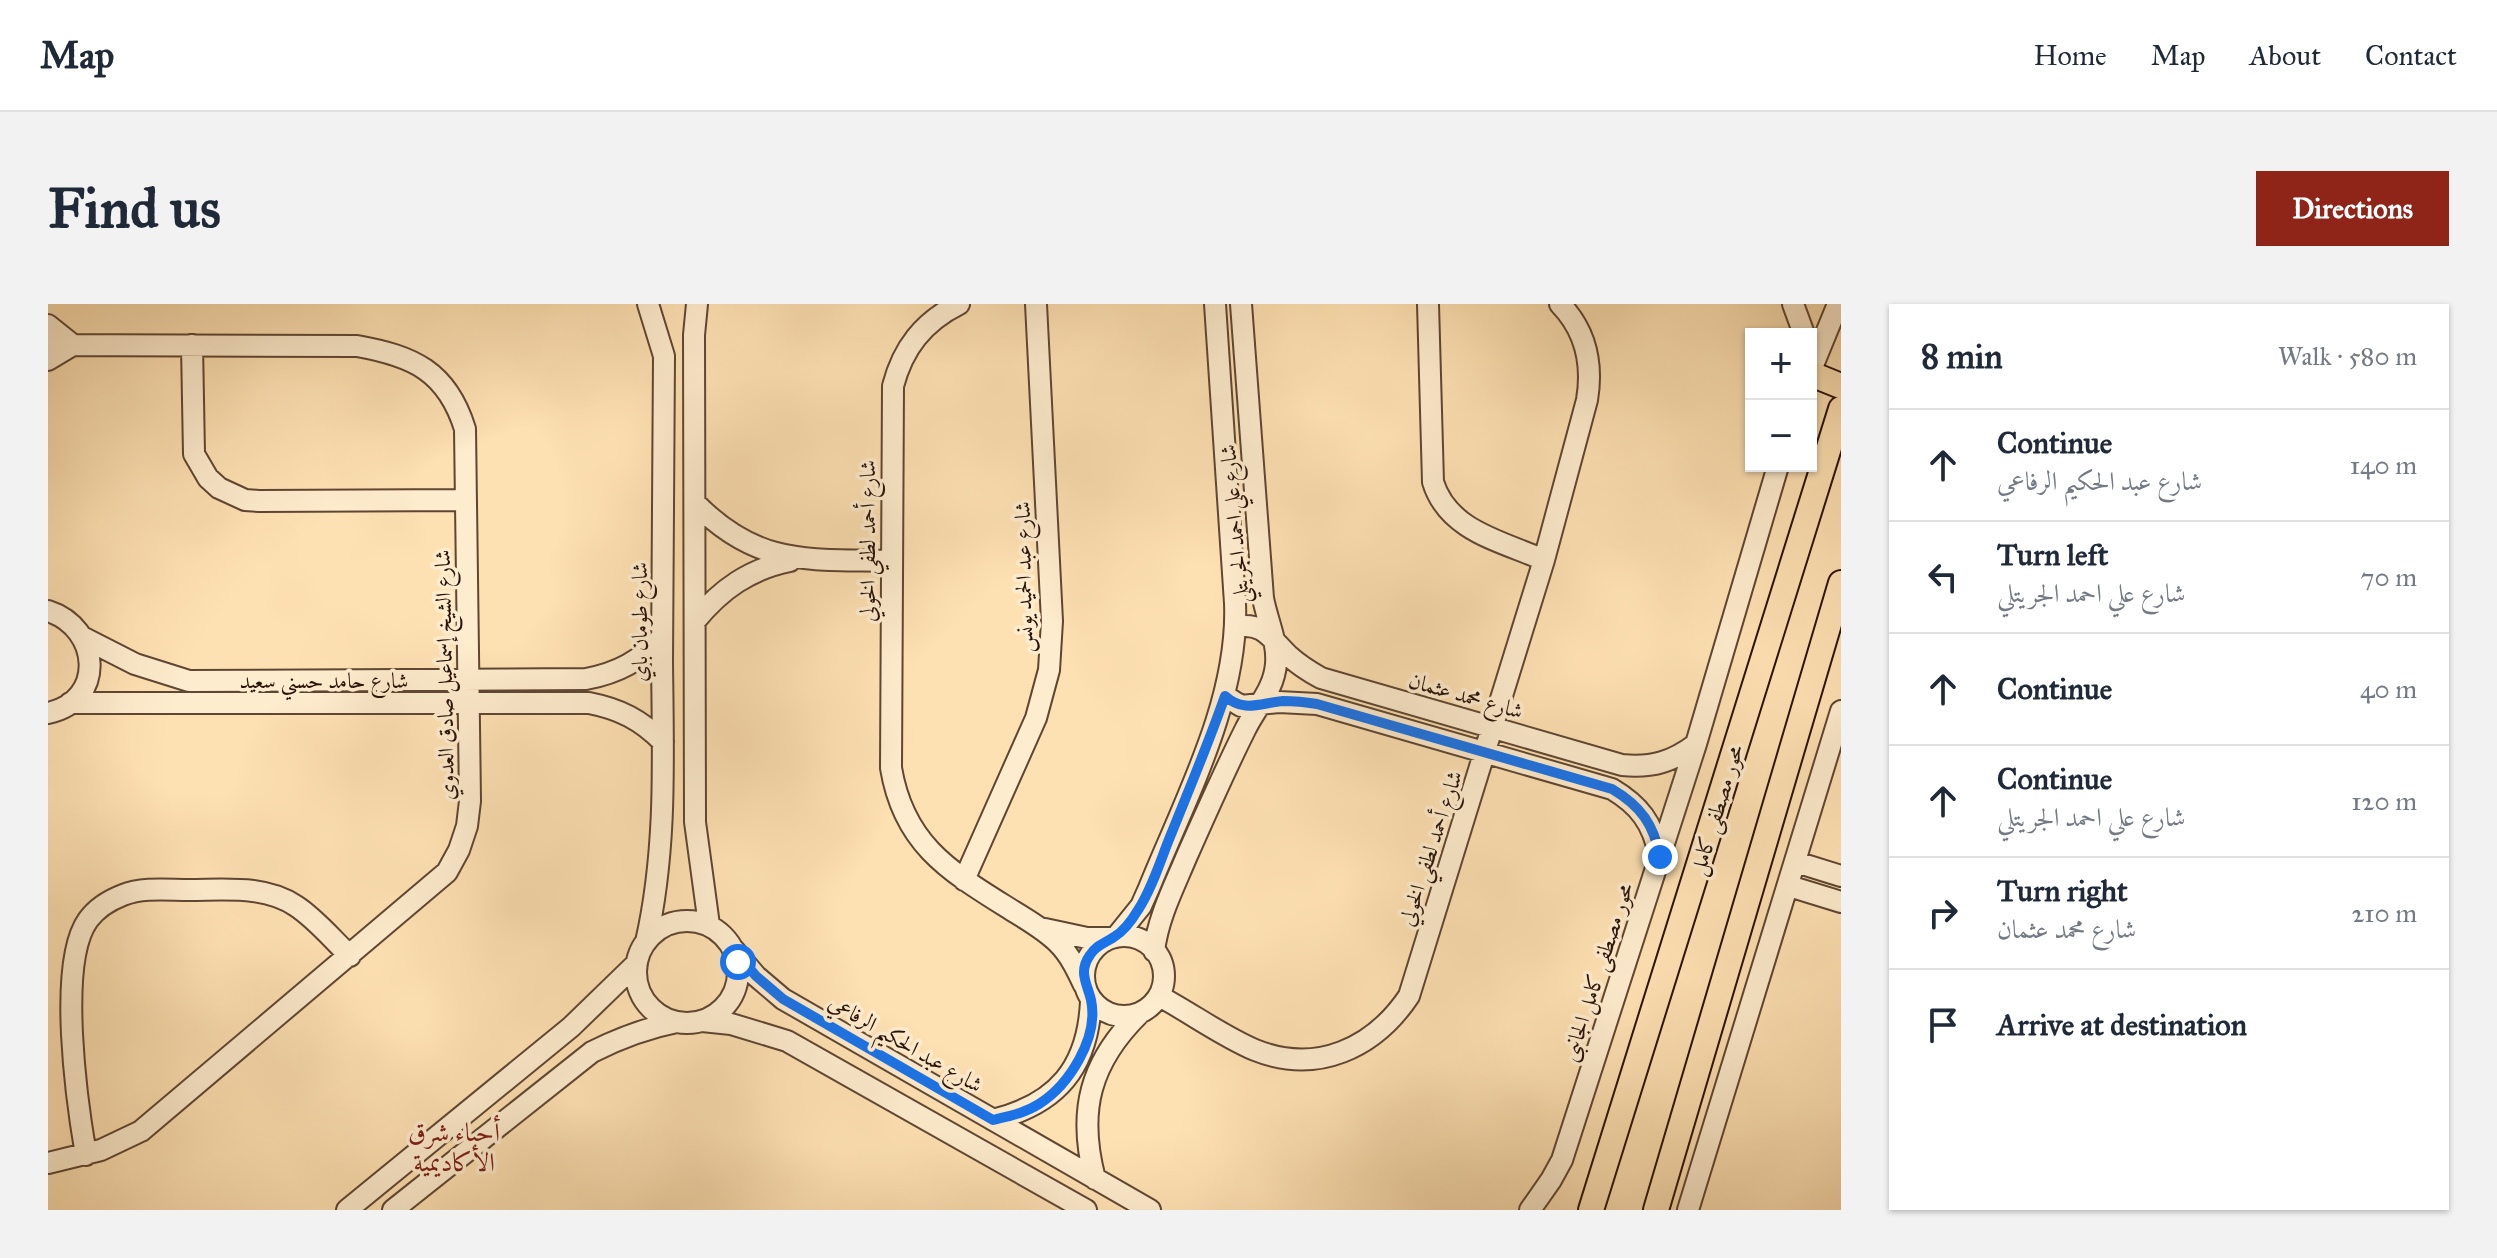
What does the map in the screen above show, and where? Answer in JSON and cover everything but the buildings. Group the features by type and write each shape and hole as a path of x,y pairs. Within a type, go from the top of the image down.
{"main road":[{"path":"1817,375 1841,386"},
{"name":"محور مصطفى كامل","path":"1591,1210 1841,409"},
{"path":"1656,1210 1841,583"}],"street":[{"name":"شارع طومان باي","path":"646,942 660,865 663,742 664,356 648,304"},
{"path":"697,304 694,335 695,822 709,925"},
{"name":"شارع أحمد لطفي الخولي","path":"959,304 930,322 917,335 898,368 893,386 891,768 895,791 914,834 929,852 964,880 1041,928 1074,963 1088,993"},
{"name":"شارع عبد الحميد يونس","path":"964,880 1036,718 1049,670 1052,621 1036,304"},
{"name":"شارع علي احمد الجريتلي","path":"1114,938 1130,923 1145,897 1225,696 1231,673 1236,627 1215,304"},
{"name":"شارع علي احمد الجريتلي","path":"1154,951 1161,919 1201,823 1275,675 1275,641 1263,598 1241,304"},
{"path":"1428,304 1433,482 1438,496 1457,521 1544,560"},
{"name":"شارع أحمد لطفي الخولي","path":"1159,996 1255,1050 1301,1059 1334,1054 1366,1041 1382,1029 1409,996 1544,560 1591,377 1581,333 1560,304"},
{"path":"1793,304 1802,328"},
{"path":"1817,357 1838,304"},
{"path":"48,325 73,345 48,360"},
{"name":"شارع الشيخ إسماعيل صادق العدوي","path":"48,345 357,346 417,363 434,375 459,409 465,429 470,801 467,826 447,872 350,956 141,1131 86,1155 48,1163"},
{"path":"192,345 194,454 208,478 231,495 259,501 466,500"},
{"name":"محور مصطفى كامل الجانبى","path":"1530,1210 1562,1160 1696,744 1776,472"},
{"path":"695,503 730,535 751,546 797,559"},
{"path":"695,621 710,602 750,573 773,564 797,559 891,561"},
{"name":"شارع حامد حسني سعيد","path":"48,597 54,613 78,628 84,638 135,664 189,681 586,679 608,675 638,660 662,637"},
{"name":"شارع محمد عثمان","path":"1236,627 1254,626 1269,634 1304,668 1321,678 1622,765 1642,767 1662,764 1696,744"},
{"path":"48,713 70,703 87,680 89,651 84,638"},
{"path":"1225,696 1241,706 1298,701 1317,704 1612,789 1631,800 1646,816 1656,836 1660,857"},
{"name":"شارع حامد حسني سعيد","path":"70,703 589,703 630,715 663,742"},
{"path":"1688,1210 1841,711"},
{"path":"1796,862 1841,876"},
{"path":"1789,886 1841,902"},
{"path":"86,1155 76,1093 73,1048 74,970 79,941 88,920 104,905 124,894 149,890 252,890 276,895 297,906 350,956"},
{"path":"347,1210 571,1027 637,963 646,942 654,933 674,922 709,925 728,940 734,950 739,974 732,998 714,1016 702,1021"},
{"name":"شارع أحمد لطفي الخولي","path":"1041,928 1064,935 1114,938"},
{"path":"993,1120 1039,1104 1065,1079 1084,1049 1090,1025 1083,970 1098,945 1114,938 1141,940 1154,951 1164,970 1164,983 1151,1006 1140,1013 1114,1042 1095,1076 1088,1101 1086,1128 1095,1179"},
{"name":"شارع عبد الحكيم الرفاعي","path":"734,950 756,976 783,999 1150,1210"},
{"path":"637,963 639,989 645,1001 653,1011 677,1022"},
{"path":"1088,993 1105,1013 1123,1017 1140,1013"},
{"path":"393,1210 592,1052 633,1033 677,1022 702,1021 745,1027 787,1041 1068,1204 1086,1210"}],"district":[{"name":"أحياء شرق الأكاديمية","path":"454,1147"}],"route":[{"path":"738,962 734,950 756,976 783,999 993,1120 1039,1104 1073,1070 1084,1049 1090,1025 1091,1001 1084,985 1083,970 1098,945 1116,937 1141,906 1225,696 1232,703 1251,707 1298,701 1317,704 1612,789 1631,800 1646,816 1656,836 1660,857"}]}
